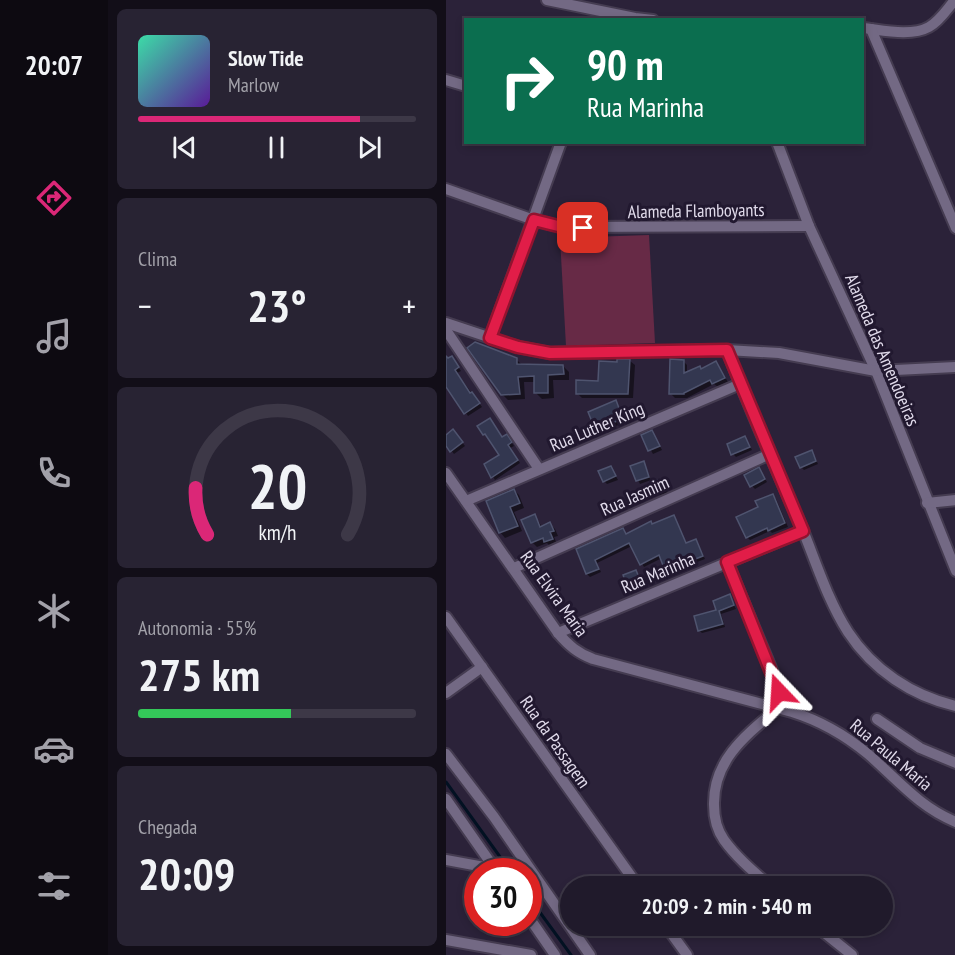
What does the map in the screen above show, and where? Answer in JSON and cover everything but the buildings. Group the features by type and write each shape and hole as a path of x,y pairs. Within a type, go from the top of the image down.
{"street":[{"path":"547,0 635,18"},
{"path":"867,29 911,32 927,28 954,0"},
{"path":"867,29 880,49 956,228"},
{"path":"880,49 894,31"},
{"path":"446,80 464,85"},
{"path":"490,338 560,144"},
{"name":"Alameda das Amendoeiras","path":"778,144 809,226 876,371 956,571"},
{"name":"Alameda Flamboyants","path":"446,189 534,220 562,227 809,226"},
{"path":"446,324 526,349 550,353 727,350 779,353 876,371 956,367"},
{"path":"446,330 539,469"},
{"path":"727,350 826,588 848,632 892,678 917,694 956,706"},
{"name":"Rua Luther King","path":"466,501 740,384"},
{"name":"Rua Jasmim","path":"514,568 770,454"},
{"name":"Rua Elvira Maria","path":"446,473 558,633 578,653 593,659 778,708"},
{"path":"927,503 956,500"},
{"name":"Rua Marinha","path":"558,633 803,531"},
{"path":"727,562 776,680 780,698 778,708 744,737 728,756 718,773 713,793 714,818 722,838 736,855 759,876"},
{"name":"Rua da Passagem","path":"446,616 631,876"},
{"path":"446,693 482,667"},
{"name":"Rua Paula Maria","path":"778,708 816,720 843,735 869,755 920,803 938,815 956,822"},
{"path":"877,719 920,748 956,763"},
{"path":"446,754 590,955"},
{"path":"446,800 487,858"},
{"path":"446,860 464,864"},
{"path":"542,936 556,955"},
{"path":"673,936 687,955"},
{"path":"828,936 852,955"},
{"path":"446,940 532,955"}],"shaded area":[{"path":"649,235 655,343 566,346 560,238"}],"waterway":[{"path":"446,782 501,858"},
{"path":"542,915 571,955"}],"route":[{"path":"583,228 562,227 534,220 490,338 533,351 550,353 727,350 803,531 727,562 779,692"}]}
